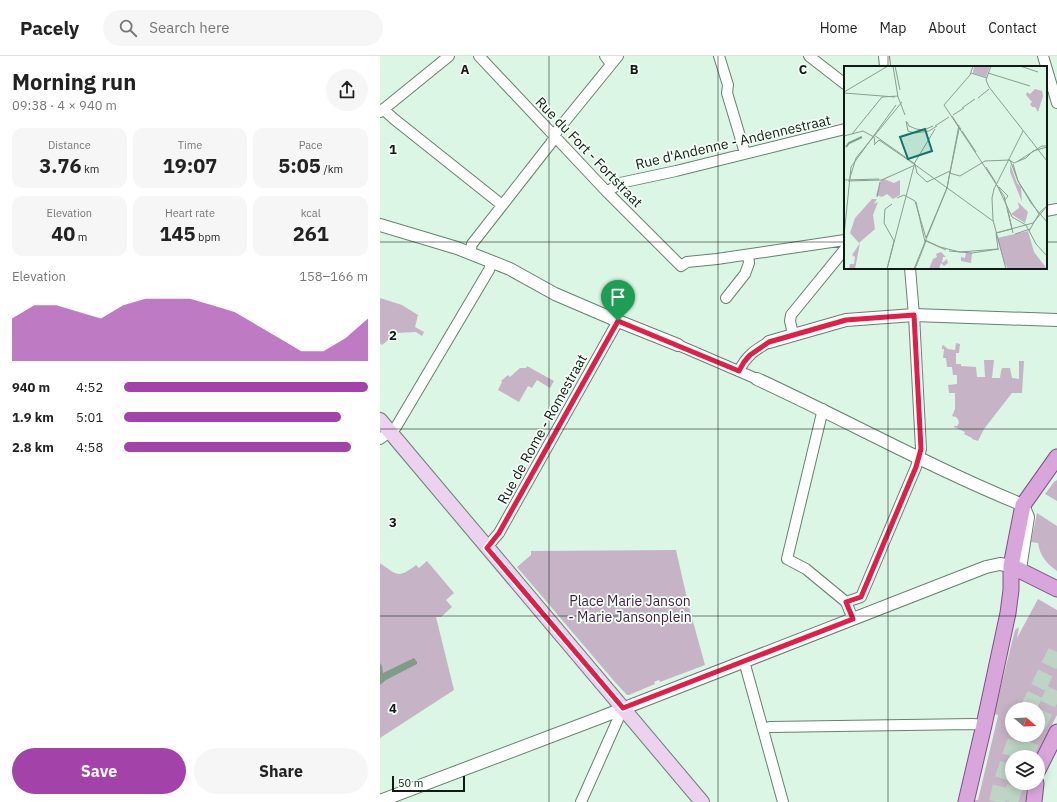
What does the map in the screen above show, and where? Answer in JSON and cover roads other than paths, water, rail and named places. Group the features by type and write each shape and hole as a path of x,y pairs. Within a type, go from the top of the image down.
{"main road":[{"path":"380,420 385,435 487,548 702,802"},
{"path":"966,802 1008,614 1023,505 1057,457"},
{"path":"1015,567 1057,588"},
{"path":"1045,756 1057,732"},
{"path":"1034,802 1035,790"}],"street":[{"path":"449,56 381,110 502,205"},
{"name":"Rue du Fort - Fortstraat","path":"479,56 607,192 681,266 686,262 748,254"},
{"path":"470,253 472,244 551,143 554,136 608,60 618,56"},
{"path":"719,56 728,85 727,93 745,153"},
{"path":"809,56 844,83"},
{"path":"884,56 885,66"},
{"path":"1044,56 1046,66"},
{"path":"1048,80 1057,103"},
{"name":"Rue d'Andenne - Andennestraat","path":"607,192 620,182 844,129"},
{"path":"1047,211 1057,209"},
{"path":"380,225 470,253 510,269 556,294 739,371 823,409 919,458 1023,505"},
{"path":"726,298 745,274 749,263 748,254 844,240"},
{"path":"793,334 790,321 791,315 844,250"},
{"path":"385,435 396,427 489,270 492,262"},
{"path":"846,602 861,597 916,467 921,449 910,269"},
{"path":"739,371 750,355 769,342 846,320 914,315 1057,320"},
{"name":"Rue de Rome - Romestraat","path":"487,548 499,533 618,321"},
{"path":"823,409 787,559 806,569 846,602 853,619"},
{"path":"380,801 986,567 1000,564 1015,567"},
{"path":"744,661 783,802"},
{"path":"581,802 623,708"},
{"path":"763,729 778,727 984,725"}],"tunnel":[{"path":"1031,702 1057,649"},
{"path":"1045,711 1057,684"},
{"path":"997,802 1015,742"},
{"path":"1028,750 1031,742"},
{"path":"1010,802 1014,790"}],"park label":[{"name":"Place Marie Janson - Marie Jansonplein","path":"630,610"}]}
